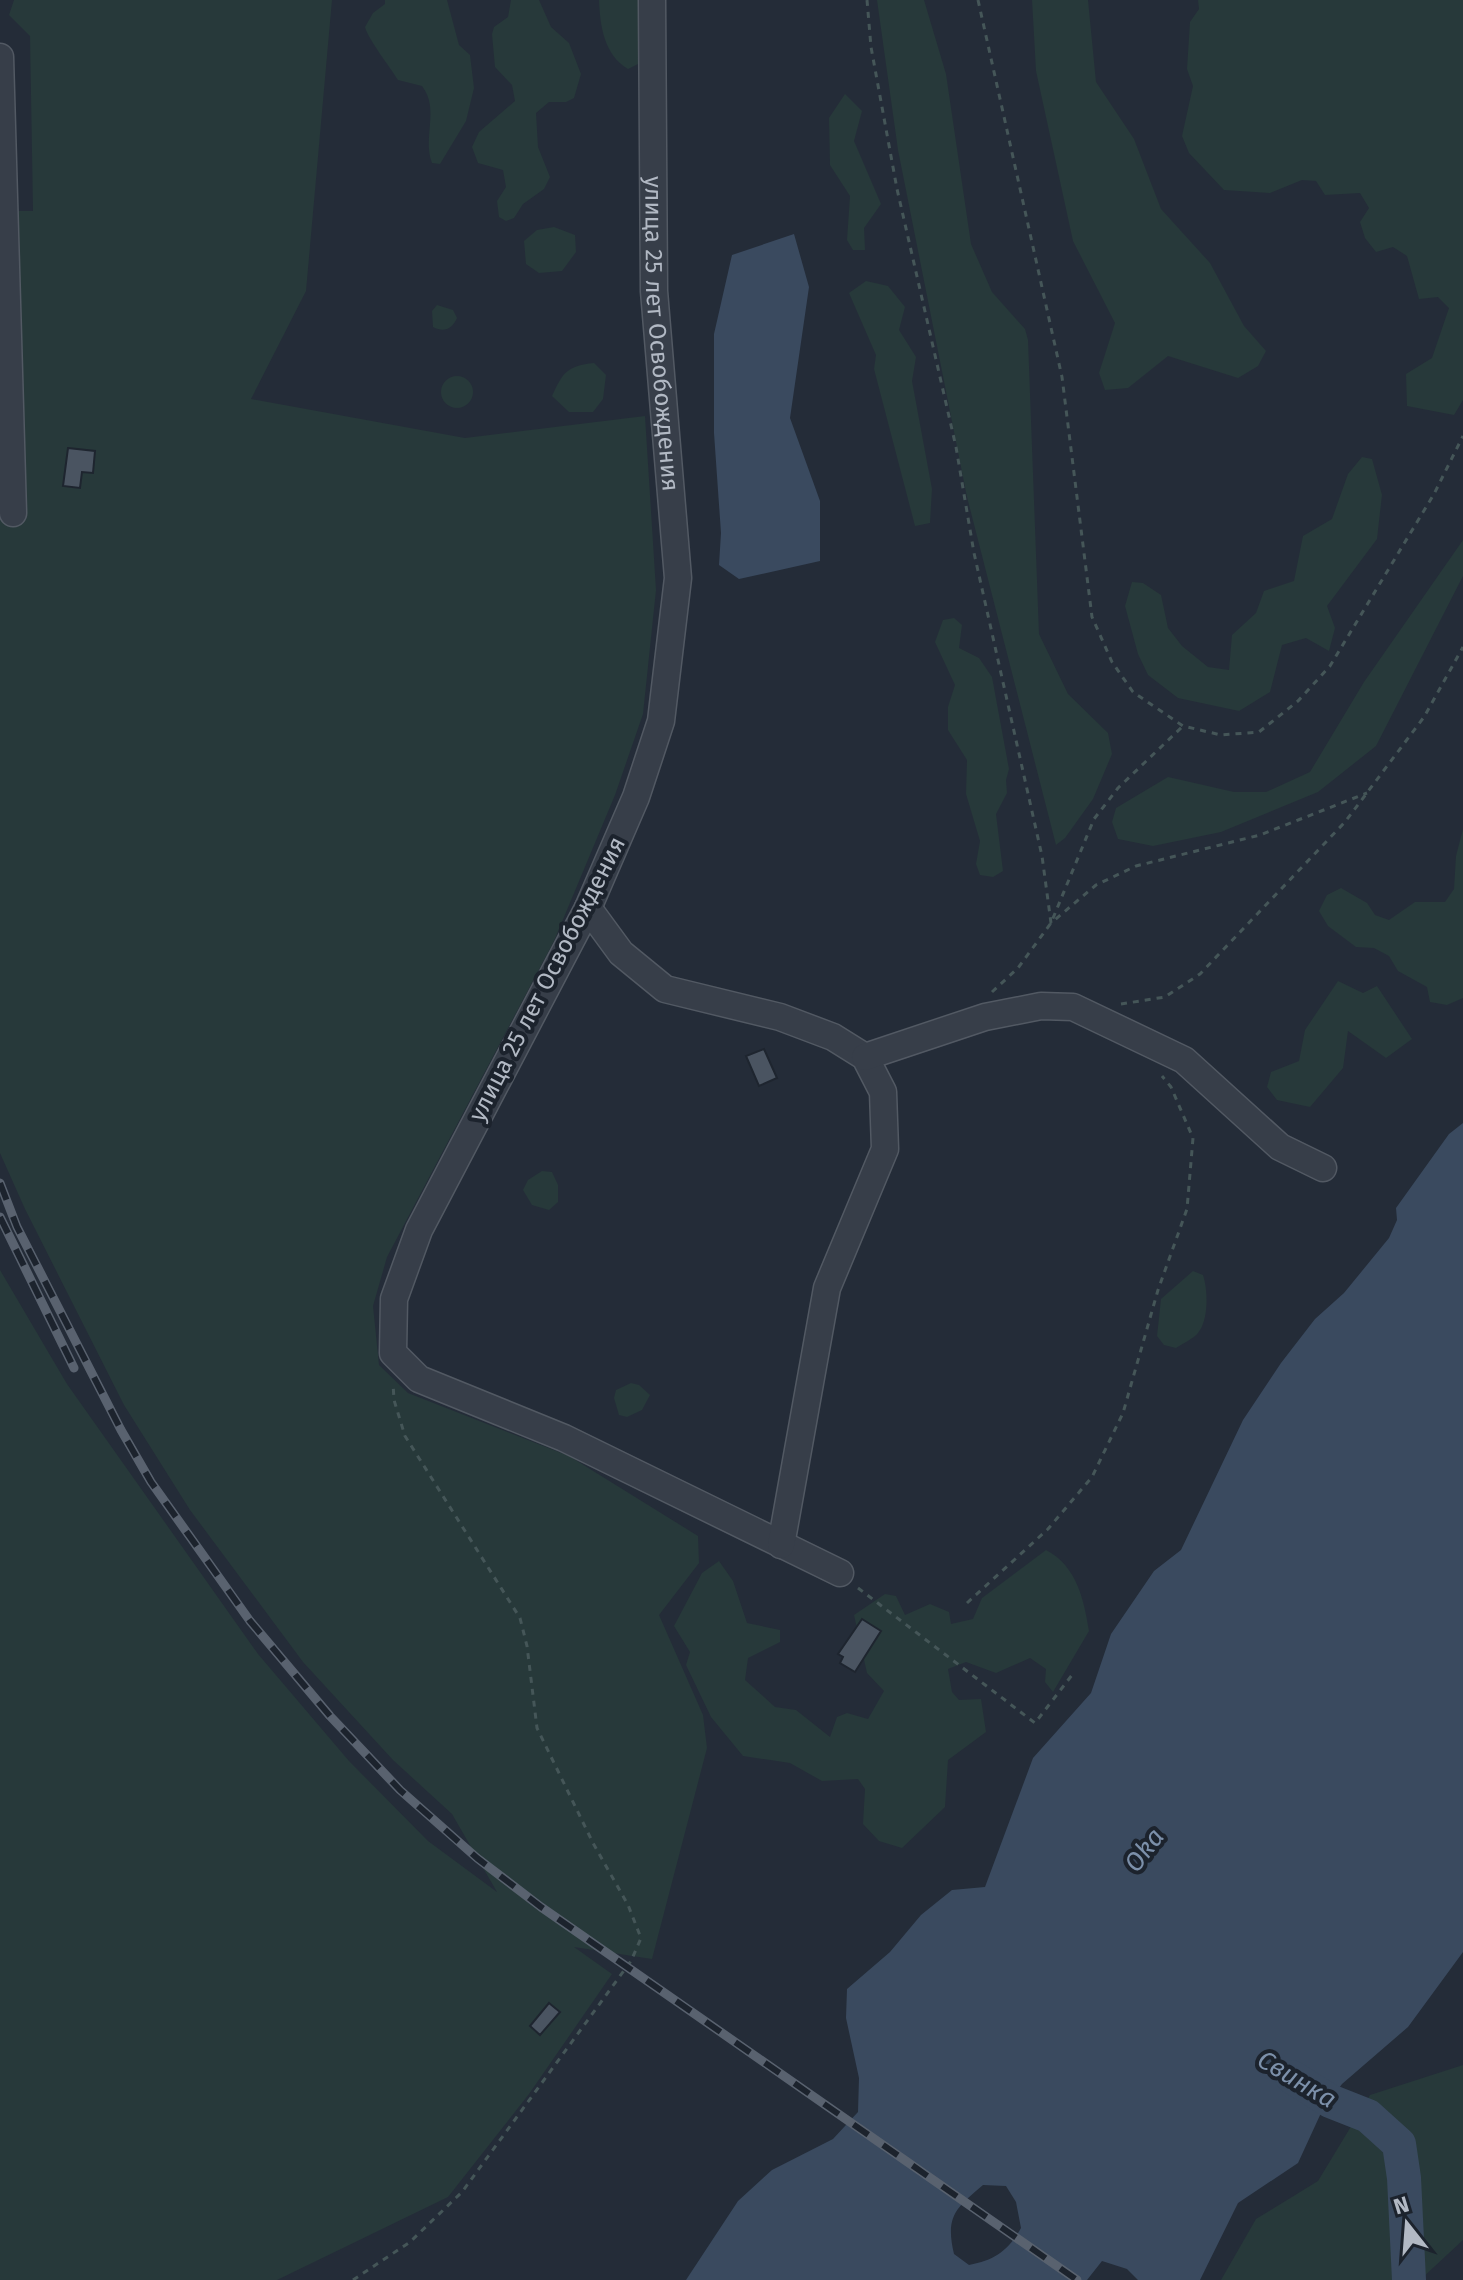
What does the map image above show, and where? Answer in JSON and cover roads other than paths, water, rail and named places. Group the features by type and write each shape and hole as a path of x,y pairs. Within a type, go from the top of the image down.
{"street":[{"name":"улица 25 лет Освобождения","path":"652,0 654,291 678,578 661,721 636,797 588,908 419,1230 394,1299 393,1353 419,1379 564,1438 781,1545"},
{"path":"0,57 13,513"},
{"path":"588,908 621,953 665,989 780,1017 833,1037 865,1057 883,1092 885,1149 827,1288 781,1545 840,1573"},
{"path":"865,1057 985,1017 1041,1006 1073,1007 1184,1060 1280,1147 1323,1168"}],"water":[{"path":"794,234 809,287 790,418 820,501 820,561 739,579 719,565 721,533 714,433 714,334 732,255"},
{"name":"Oka","path":"1463,1123 1463,1952 1408,2027 1342,2084 1321,2113 1298,2163 1238,2203 1200,2280 1138,2280 1127,2269 1102,2261 1087,2280 686,2280 738,2201 772,2170 833,2139 858,2112 859,2078 846,2018 847,1989 890,1952 921,1915 952,1890 985,1887 1033,1758 1091,1693 1111,1634 1154,1571 1181,1550 1243,1420 1281,1363 1315,1319 1344,1293 1389,1238 1397,1220 1396,1208 1449,1134","holes":["983,2185 1006,2186 1016,2202 1021,2228 1000,2253 969,2265 954,2254 951,2230 955,2214"]}],"waterway":[{"name":"Свинка","path":"1292,2077 1330,2101 1368,2116 1399,2144 1404,2178 1409,2280"}],"railway":[{"path":"0,1183 17,1227 151,1482 250,1621 330,1716 400,1790 477,1858 541,1907 1077,2280"},
{"path":"0,1217 74,1368"}]}
